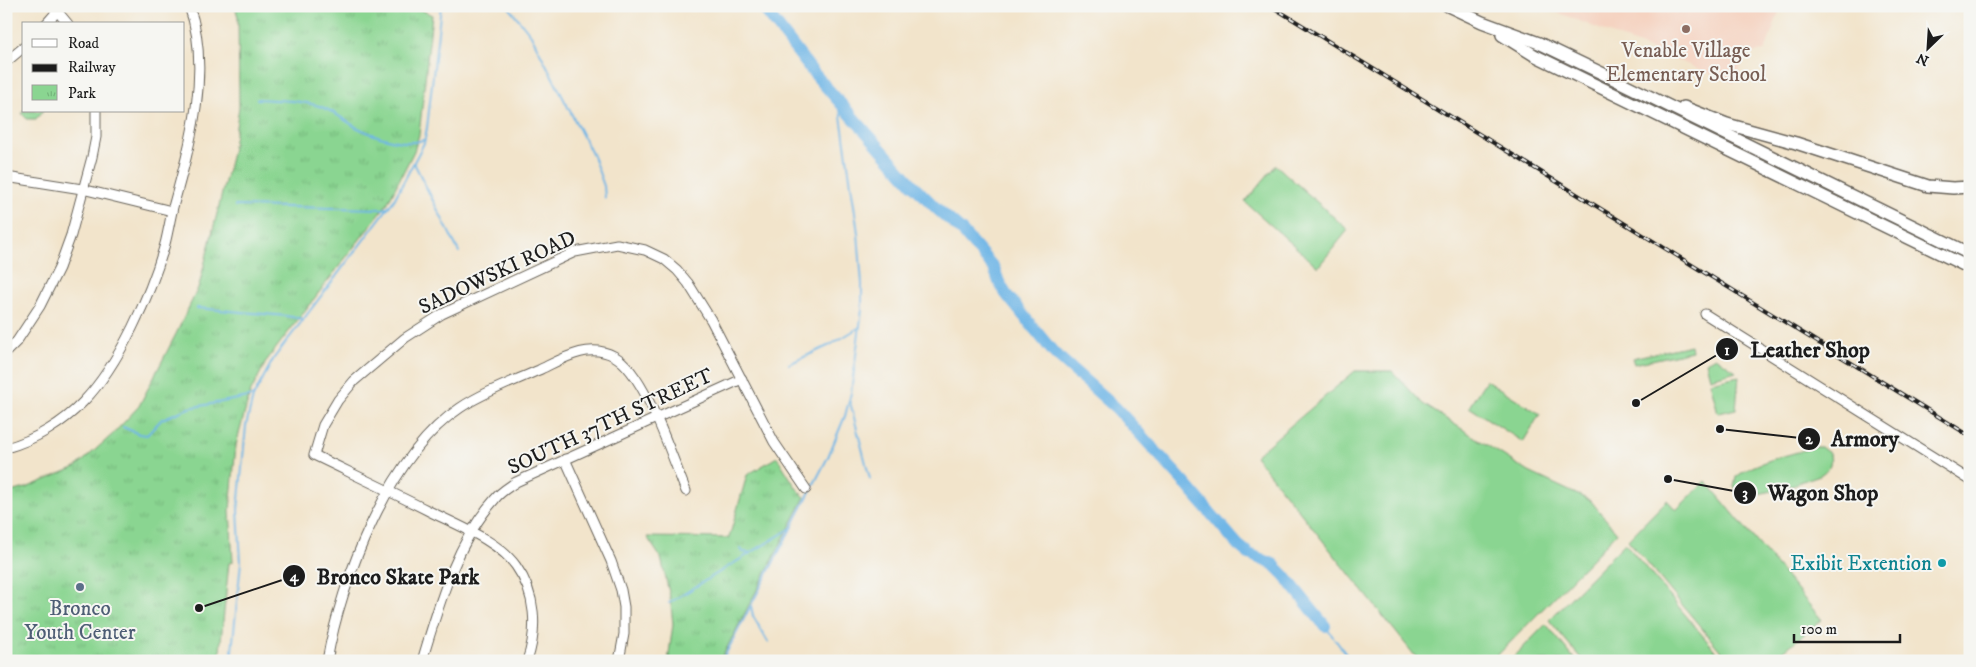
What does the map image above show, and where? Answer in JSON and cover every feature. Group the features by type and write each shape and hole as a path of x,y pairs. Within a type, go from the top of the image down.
{"main road":[{"path":"1448,6 1482,22 1539,44 1614,79 1970,254"},
{"path":"1482,22 1534,55 1970,268"},
{"path":"1614,79 1727,124 1928,186 1970,187"}],"street":[{"path":"6,448 35,437 63,421 84,401 107,372 144,301 164,245 195,119 199,64 196,24 189,6"},
{"path":"48,22 60,9 67,22"},
{"path":"6,62 22,49"},
{"path":"6,352 17,341 40,306 59,268 71,235 93,150 96,112"},
{"path":"6,177 82,189 172,211"},
{"name":"SADOWSKI ROAD","path":"389,491 314,454 324,425 338,400 354,381 405,338 442,314 574,252 617,244 645,250 664,259 677,270 698,297 774,442 806,489"},
{"path":"1705,314 1970,480"},
{"path":"327,661 334,623 348,577 389,491 420,444 459,409 495,389 586,350 613,355 624,364 642,388 686,491"},
{"name":"SOUTH 37TH STREET","path":"422,661 447,581 471,532 483,514 502,492 516,482 742,379"},
{"path":"565,459 611,562 621,590 624,607 624,634 618,661"},
{"path":"389,491 471,532 496,547 516,565 527,585 534,612 533,644 527,661"}],"shaded area":[{"name":"Venable Village Elementary School","path":"1542,6 1781,6 1765,51 1747,53 1734,83"}],"green space":[{"path":"235,6 413,6 432,15 419,135 414,151 387,204 267,360 250,393 236,445 230,510 233,562 229,563 219,661 6,661 6,493 26,488 76,467 113,434 139,406 199,286 232,153 239,107 238,17"},
{"path":"23,112 42,112 36,119 27,119 22,114"},
{"path":"1276,165 1348,230 1318,267 1245,202"},
{"path":"1691,345 1692,351 1634,364 1632,358"},
{"path":"1715,357 1736,371 1710,378 1706,362"},
{"path":"1355,371 1392,371 1423,404 1529,472 1591,501 1617,533 1492,661 1419,661 1255,456"},
{"path":"1739,376 1736,409 1718,413 1710,382"},
{"path":"1486,380 1540,414 1523,442 1469,407"},
{"path":"1814,447 1821,447 1830,454 1831,461 1829,466 1820,475 1762,493 1751,494 1741,492 1734,487 1736,477 1744,471 1774,459"},
{"path":"777,457 797,489 805,497 720,661 668,661 673,624 670,597 661,558 647,537 729,538 747,475"},
{"path":"1706,481 1822,620 1771,661 1729,661 1628,540 1667,500 1676,510"},
{"path":"1625,543 1724,661 1583,661 1549,620"},
{"path":"1546,624 1576,661 1510,661"}],"waterway":[{"path":"423,6 428,8 435,6"},
{"path":"231,661 241,562 238,510 246,426 253,397 274,358 394,200 424,143 441,6"},
{"path":"508,6 531,35 593,156 604,186 605,198"},
{"path":"762,6 812,71 912,184 962,231 994,268 1006,294 1054,353 1116,408 1238,545 1249,554 1273,564 1284,575 1325,626"},
{"path":"257,99 311,104 329,110 356,127 380,137 407,142 423,140"},
{"path":"722,661 828,457 845,416 851,393 862,310 862,284 858,233 839,102"},
{"path":"414,163 459,252"},
{"path":"235,206 387,208"},
{"path":"197,308 303,319"},
{"path":"789,364 830,345 860,327"},
{"path":"123,427 139,434 147,435 162,419 189,408 254,396"},
{"path":"850,402 870,479"},
{"path":"669,603 793,527"},
{"path":"741,549 743,552 751,553"},
{"path":"751,606 753,616 768,642"},
{"path":"1325,626 1351,661"}],"railway":[{"path":"1271,6 1970,436"}],"place":[{"name":"Venable Village Elementary School","path":"1686,29"},
{"name":"Leather Shop","path":"1636,403"},
{"name":"Armory","path":"1720,429"},
{"name":"Wagon Shop","path":"1668,479"},
{"name":"Exibit Extention","path":"1942,563"},
{"name":"Bronco Youth Center","path":"80,587"},
{"name":"Bronco Skate Park","path":"199,608"}]}
